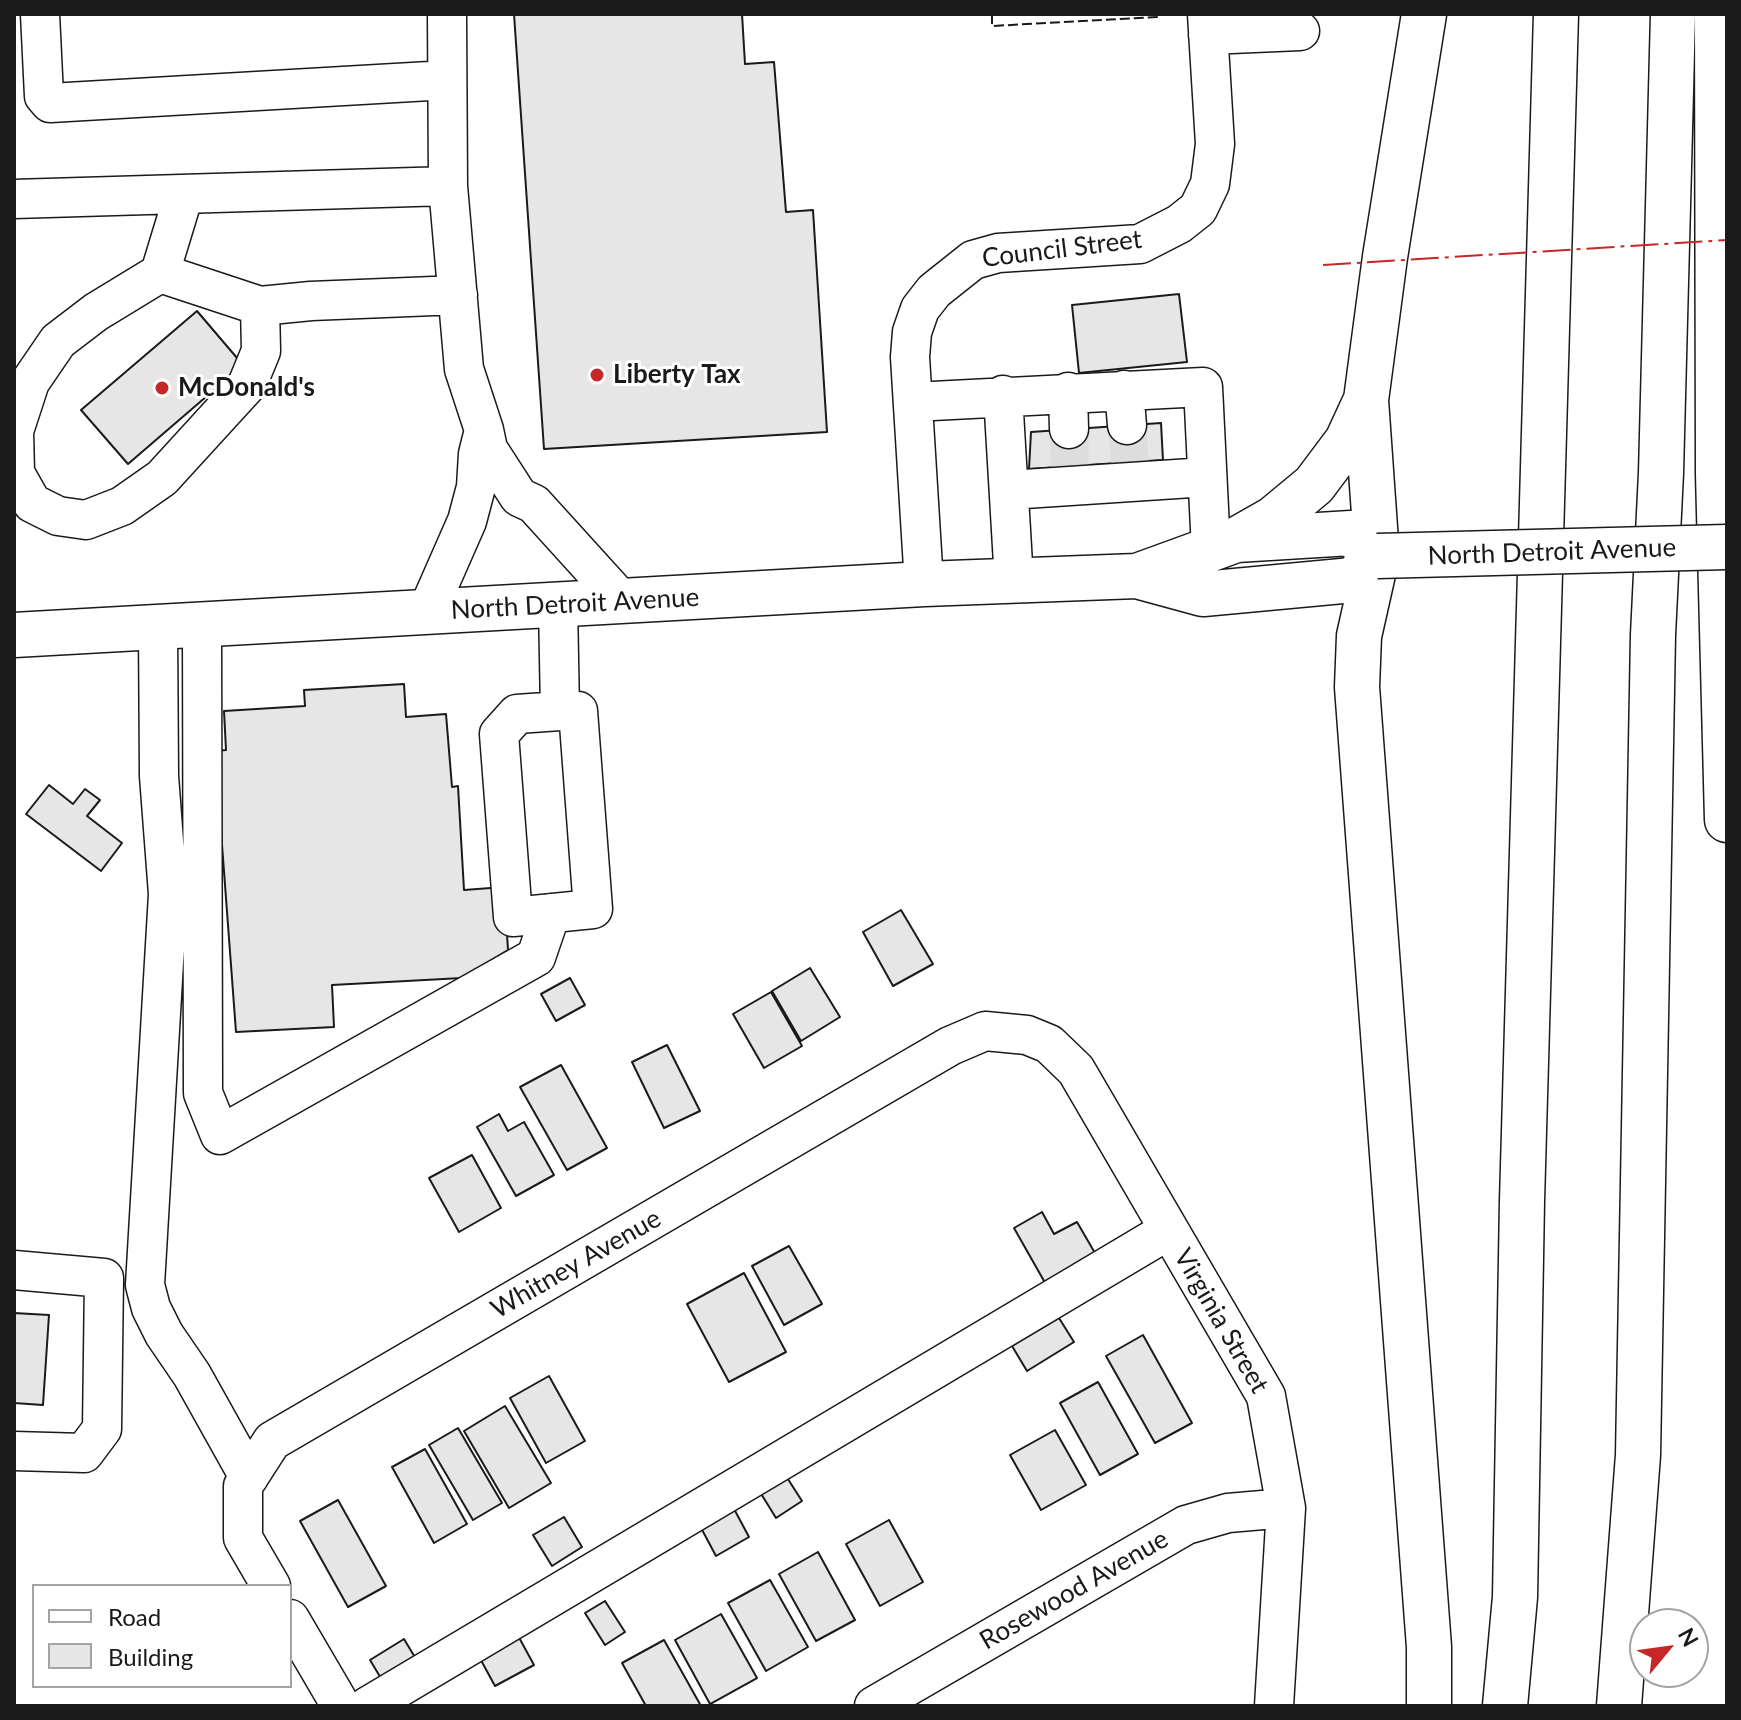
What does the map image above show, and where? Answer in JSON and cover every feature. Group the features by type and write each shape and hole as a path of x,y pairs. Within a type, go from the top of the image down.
{"main road":[{"path":"1424,14 1385,257 1366,400 1377,556 1359,636 1357,687 1429,1647 1429,1706"},
{"path":"1505,1706 1515,1597 1524,1139 1556,14"},
{"path":"1619,1706 1638,1455 1653,635 1661,473 1673,14"},
{"path":"1717,14 1718,474 1727,820"},
{"path":"1223,545 1273,519 1314,485 1347,441 1366,400"},
{"name":"North Detroit Avenue","path":"14,635 924,584 1137,576 1223,545 1351,533 1377,556 1727,547"},
{"name":"North Detroit Avenue","path":"1137,576 1203,594 1353,580 1377,556"}],"street":[{"path":"40,14 44,96 50,103 447,80"},
{"path":"427,612 467,521 476,487 478,454 484,430 464,369 448,186 447,14"},
{"path":"1207,24 1300,31"},
{"name":"Council Street","path":"924,584 913,402 912,332 920,309 954,272 973,260 998,253 1140,244 1179,224 1198,209 1210,184 1215,144 1207,24"},
{"path":"14,199 448,186"},
{"path":"184,194 160,273 96,312 58,341 30,382 14,431 15,473 32,503 58,516 86,520 122,506 162,478 247,385 261,351 260,306"},
{"path":"160,273 260,306 458,295"},
{"path":"913,402 1003,395 1069,411 1126,408 1203,387 1207,477 1223,545"},
{"path":"1003,395 1014,581"},
{"path":"484,430 499,438 534,486 534,504 622,601"},
{"path":"1009,490 1070,476 1131,473 1207,477"},
{"path":"558,605 560,711"},
{"path":"202,625 203,1093 220,1135 536,957 551,913"},
{"path":"158,627 159,776 168,894 145,1285 151,1308 164,1334 192,1375 249,1477"},
{"path":"560,711 578,711 593,909 513,917 499,734 517,714 560,711"},
{"name":"Whitney Avenue","path":"270,1584 243,1538 243,1486 272,1441 950,1046 985,1031 1027,1035"},
{"name":"Virginia Street","path":"1027,1035 1049,1044 1076,1070 1266,1396 1286,1508 1274,1706"},
{"path":"368,1706 1169,1230"},
{"path":"14,1270 104,1278 102,1429 84,1453"},
{"path":"14,1287 45,1289 70,1296 85,1309 88,1341 84,1453"},
{"path":"14,1451 84,1453"},
{"name":"Rosewood Avenue","path":"874,1706 1186,1525 1228,1513 1286,1508"},
{"path":"292,1622 341,1706"}],"building":[{"path":"514,14 742,14 745,64 774,62 786,212 813,210 827,432 544,449"},
{"path":"1179,294 1187,362 1079,373 1072,305"},
{"name":"McDonald's","path":"197,311 243,365 128,464 81,410"},
{"path":"1161,423 1163,460 1029,469 1031,432"},
{"path":"404,684 406,717 446,714 452,787 458,786 464,890 504,887 508,950 462,978 332,985 334,1027 236,1032 215,751 226,750 224,711 305,706 304,690"},
{"path":"49,785 73,804 85,789 100,800 87,816 122,843 101,871 26,814"},
{"path":"901,910 933,964 893,986 863,932"},
{"path":"810,968 840,1017 801,1041 772,991"},
{"path":"570,978 585,1005 556,1021 541,994"},
{"path":"771,992 802,1046 764,1068 733,1014"},
{"path":"667,1045 700,1111 664,1128 632,1062"},
{"path":"561,1065 607,1148 567,1170 520,1087"},
{"path":"499,1114 508,1131 524,1122 554,1175 516,1196 477,1127"},
{"path":"472,1155 501,1208 459,1232 429,1178"},
{"path":"1042,1212 1054,1234 1077,1222 1099,1260 1048,1288 1014,1228"},
{"path":"789,1246 822,1304 784,1325 752,1266"},
{"path":"744,1273 786,1352 729,1382 687,1304"},
{"path":"14,1313 49,1315 43,1405 14,1403"},
{"path":"1059,1318 1074,1342 1027,1371 1012,1346"},
{"path":"1143,1335 1192,1423 1155,1443 1106,1356"},
{"path":"549,1376 585,1441 546,1463 510,1398"},
{"path":"1098,1382 1138,1454 1100,1475 1060,1403"},
{"path":"505,1406 551,1483 509,1508 464,1431"},
{"path":"458,1428 502,1503 473,1520 429,1445"},
{"path":"1055,1430 1086,1485 1041,1510 1010,1455"},
{"path":"425,1449 467,1524 434,1543 392,1467"},
{"path":"786,1476 802,1501 776,1518 760,1492"},
{"path":"338,1500 386,1586 348,1607 300,1521"},
{"path":"733,1507 749,1537 716,1556 700,1526"},
{"path":"564,1517 582,1547 552,1566 533,1535"},
{"path":"889,1520 923,1582 880,1606 846,1544"},
{"path":"818,1552 855,1620 816,1641 779,1574"},
{"path":"770,1580 808,1647 766,1671 728,1603"},
{"path":"605,1601 625,1632 605,1645 585,1613"},
{"path":"721,1614 757,1678 710,1704 675,1640"},
{"path":"516,1632 534,1665 495,1686 477,1653"},
{"path":"404,1639 419,1664 385,1685 370,1660"},
{"path":"664,1640 701,1706 646,1706 622,1663"}],"tunnel":[{"path":"1127,425 1130,463"},
{"path":"1069,429 1070,467"}],"fence":[{"path":"992,14 992,26 1157,17 1157,14"}],"power":[{"path":"1323,265 1727,240"}],"place":[{"name":"Liberty Tax","path":"597,375"},
{"name":"McDonald's","path":"162,388"}]}
